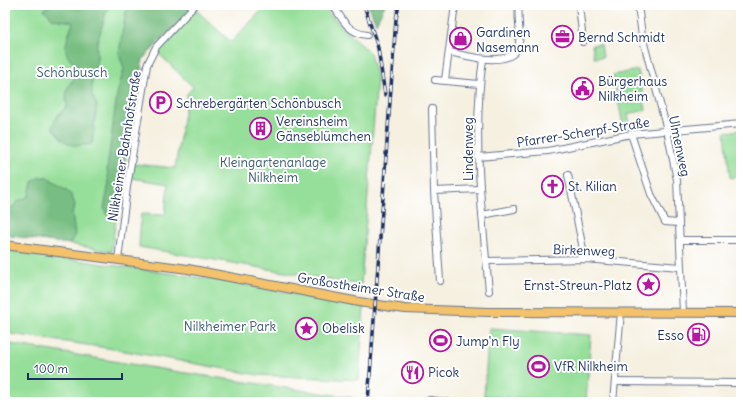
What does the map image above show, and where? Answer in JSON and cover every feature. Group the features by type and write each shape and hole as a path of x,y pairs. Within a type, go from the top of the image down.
{"main road":[{"name":"Großostheimer Straße","path":"5,245 188,269 359,302 405,309 489,312 741,312"}],"street":[{"name":"Nilkheimer Bahnhofstraße","path":"118,260 127,187 147,65 156,47 195,5"},
{"path":"333,5 348,28 359,35 367,35"},
{"path":"445,80 455,5"},
{"path":"449,52 483,59 503,58 512,55 517,49 519,42 519,5"},
{"path":"579,5 583,42"},
{"name":"Ulmenweg","path":"638,5 642,36 677,180 683,312"},
{"name":"Lindenweg","path":"483,59 480,84 478,157 479,190 489,291"},
{"path":"435,80 480,84"},
{"path":"432,109 434,191 440,281"},
{"name":"Pfarrer-Scherpf-Straße","path":"478,157 548,151 631,134 741,124"},
{"path":"631,134 651,194 665,222 679,223"},
{"path":"568,175 585,259"},
{"path":"434,191 479,190"},
{"path":"482,215 514,209"},
{"path":"680,240 741,240"},
{"name":"Birkenweg","path":"486,262 585,259 680,267"},
{"path":"614,402 621,312"},
{"path":"615,382 741,383"},
{"path":"425,402 430,400 446,402"}],"green space":[{"name":"Schönbusch","path":"5,5 194,5 143,59 134,100 111,252 70,244 5,235"},
{"path":"48,5 108,5 97,44 97,61 92,79 92,95 97,105 92,144 79,146 69,144 61,138 52,127 58,115 67,107 66,95 68,87 81,70 69,58 66,49 66,43 73,22 53,19 44,10"},
{"path":"127,5 194,5 143,59 134,100 117,218 107,215 104,208 109,183 107,169 117,94 124,69 119,53"},
{"name":"Kleingartenanlage Nilkheim","path":"267,5 320,5 370,53 377,79 361,285 139,247 141,214 165,215 168,184 132,178 134,164 175,168 187,94 193,87 157,52 196,10 231,42"},
{"path":"368,5 385,5 376,23"},
{"path":"601,44 603,57 594,58 592,45"},
{"path":"638,70 646,110 628,114 630,124 623,125 613,75"},
{"path":"741,130 741,176 730,178 725,132"},
{"path":"41,177 47,178 67,190 72,196 75,205 72,214 75,234 70,244 5,235 5,215 17,202 29,196 32,182"},
{"name":"Nilkheimer Park","path":"5,250 231,282 364,307 359,380 258,375 114,349 5,333"},
{"name":"VfR Nilkheim","path":"489,328 591,335 586,402 484,396"},
{"path":"5,343 179,372 347,397 362,400 362,402 5,402"}],"railway":[{"path":"364,5 378,48 385,95"},
{"path":"368,402 396,19 399,5"}],"place":[{"name":"Bernd Schmidt","path":"563,37"},
{"name":"Gardinen Nasemann","path":"460,39"},
{"name":"Bürgerhaus Nilkheim","path":"583,88"},
{"name":"Schrebergärten Schönbusch","path":"161,103"},
{"name":"Vereinsheim Gänseblümchen","path":"260,128"},
{"name":"St. Kilian","path":"552,186"},
{"name":"Ernst-Streun-Platz","path":"648,285"},
{"name":"Obelisk","path":"306,328"},
{"name":"Esso","path":"699,335"},
{"name":"Jump'n Fly","path":"440,341"},
{"name":"VfR Nilkheim","path":"538,366"},
{"name":"Picok","path":"412,372"}]}
